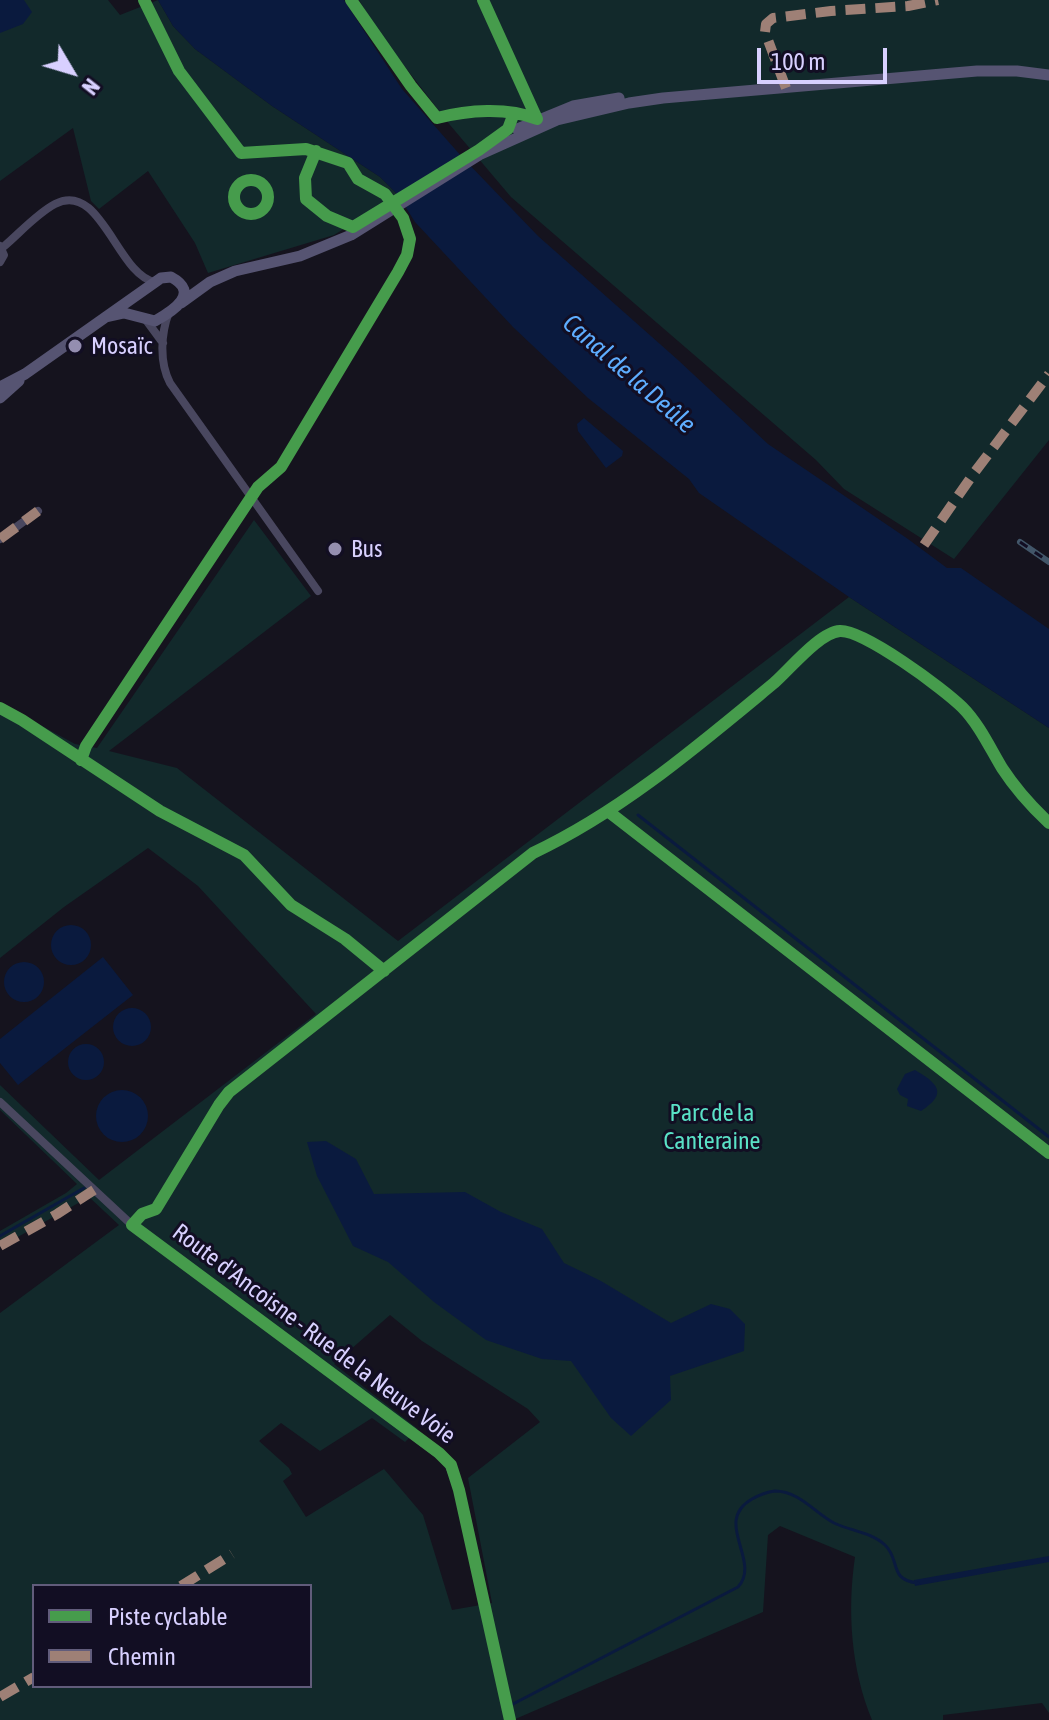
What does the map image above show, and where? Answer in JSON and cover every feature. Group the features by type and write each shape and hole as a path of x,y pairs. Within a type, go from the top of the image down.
{"street":[{"path":"106,317 119,313 155,321 210,282 321,248 381,215 512,132 564,109 617,98 663,98 977,71 1049,75"},
{"path":"480,152 508,129 514,113"},
{"path":"0,262 4,255 1,247 54,205 75,201 85,205 96,215 139,275 140,284 134,306 163,343"},
{"path":"353,227 381,215"},
{"path":"139,275 155,282"},
{"path":"0,387 25,374 166,276 179,281 210,282"},
{"path":"179,281 184,293 181,303"},
{"path":"170,311 163,343 165,371 170,383 318,591"},
{"path":"0,398 25,374"},
{"path":"0,539 38,511"},
{"name":"Route d'Ancoisne - Rue de la Neuve Voie","path":"0,1102 132,1225 451,1465 510,1720"}],"green space":[{"path":"0,0 108,0 120,15 158,0 173,26 195,49 272,106 380,177 398,195 334,235 208,273 195,243 148,171 99,209 91,201 73,128 0,181"},
{"path":"359,0 1049,0 1049,440 954,559 844,489 816,460 511,197 378,32"},
{"name":"Parc de la Canteraine","path":"254,520 311,596 109,751 177,768 398,941 849,597 1049,728 1049,1713 1042,1703 943,1715 943,1720 872,1720 855,1660 851,1598 855,1557 780,1526 768,1535 763,1612 513,1720 0,1720 0,1313 119,1225 89,1197 0,1247 0,1231 77,1184 0,1110 0,1085 99,1180 316,1014 198,886 148,848 64,907 0,958 0,703 75,744 97,748","holes":["390,1315 422,1341 528,1409 540,1422 468,1478 492,1603 452,1610 423,1515 384,1469 306,1517 283,1481 292,1474 289,1468 259,1441 281,1423 320,1451 372,1418 405,1442 418,1429 334,1364"]}],"water":[{"path":"0,0 24,0 32,12 23,24 0,33"},
{"name":"Canal de la Deûle","path":"158,0 344,0 402,89 462,157 538,236 768,444 947,568 961,568 1049,629 1049,728 849,597 699,493 689,479 588,398 513,327 415,222 398,195 380,177 272,106 195,49 173,26"},
{"path":"584,418 623,451 622,456 606,468 578,431 577,424"},
{"path":"71,925 85,931 91,945 85,959 71,965 57,959 51,945 57,931"},
{"path":"103,957 133,995 18,1085 0,1063 0,1039"},
{"path":"24,962 38,968 44,982 38,996 24,1002 10,996 4,982 10,968"},
{"path":"132,1008 145,1014 151,1027 145,1040 132,1046 119,1040 113,1027 119,1014"},
{"path":"86,1044 98,1050 104,1062 98,1074 86,1080 74,1074 68,1062 74,1050"},
{"path":"915,1070 937,1089 935,1099 921,1111 907,1106 908,1099 900,1095 897,1089 905,1074"},
{"path":"122,1090 140,1098 148,1116 140,1134 122,1142 104,1134 96,1116 104,1098"},
{"path":"326,1141 356,1159 374,1194 465,1192 501,1212 542,1229 564,1263 671,1323 711,1304 730,1309 745,1324 744,1351 670,1376 671,1400 631,1436 611,1418 571,1361 542,1359 486,1340 434,1302 388,1262 353,1246 317,1176 307,1142"},
{"path":"1049,1556 1049,1562 915,1586 914,1580"}],"waterway":[{"path":"638,815 1049,1137"},
{"path":"0,1236 84,1188"},
{"path":"513,1704 738,1587 744,1577 745,1566 736,1519 741,1508 766,1493 775,1491 792,1495 834,1523 879,1541 890,1551 902,1578 918,1583"}],"railway":[{"path":"1020,542 1049,562"}],"marked path":[{"path":"786,88 765,32 766,24 773,18 908,6 938,0"},
{"path":"924,545 1049,374"},
{"path":"0,539 38,511"},
{"path":"0,1246 94,1190"},
{"path":"184,1584 232,1554"},
{"path":"0,1697 32,1678"}],"cycle path":[{"path":"81,760 86,746 258,487 281,467 398,272 407,255 410,239 403,218 385,194 358,179 348,163 306,149 241,153 179,71 144,0"},
{"path":"351,0 437,118 487,111 537,119"},
{"path":"483,0 537,119"},
{"path":"316,151 305,178 306,199 327,216 353,227 479,150 508,129 514,113"},
{"path":"251,180 263,185 268,197 263,209 251,214 239,209 234,197 239,185 251,180"},
{"path":"510,1720 451,1465 132,1225 142,1214 156,1209 229,1092 533,853 598,817 659,776 832,633 851,633 867,640 953,699 974,721 1012,783 1049,823"},
{"path":"0,708 160,811 244,855 291,905 345,939 384,971"},
{"path":"609,812 1049,1153"}],"place":[{"name":"Mosaïc","path":"75,346"},
{"name":"Bus","path":"335,549"}]}
